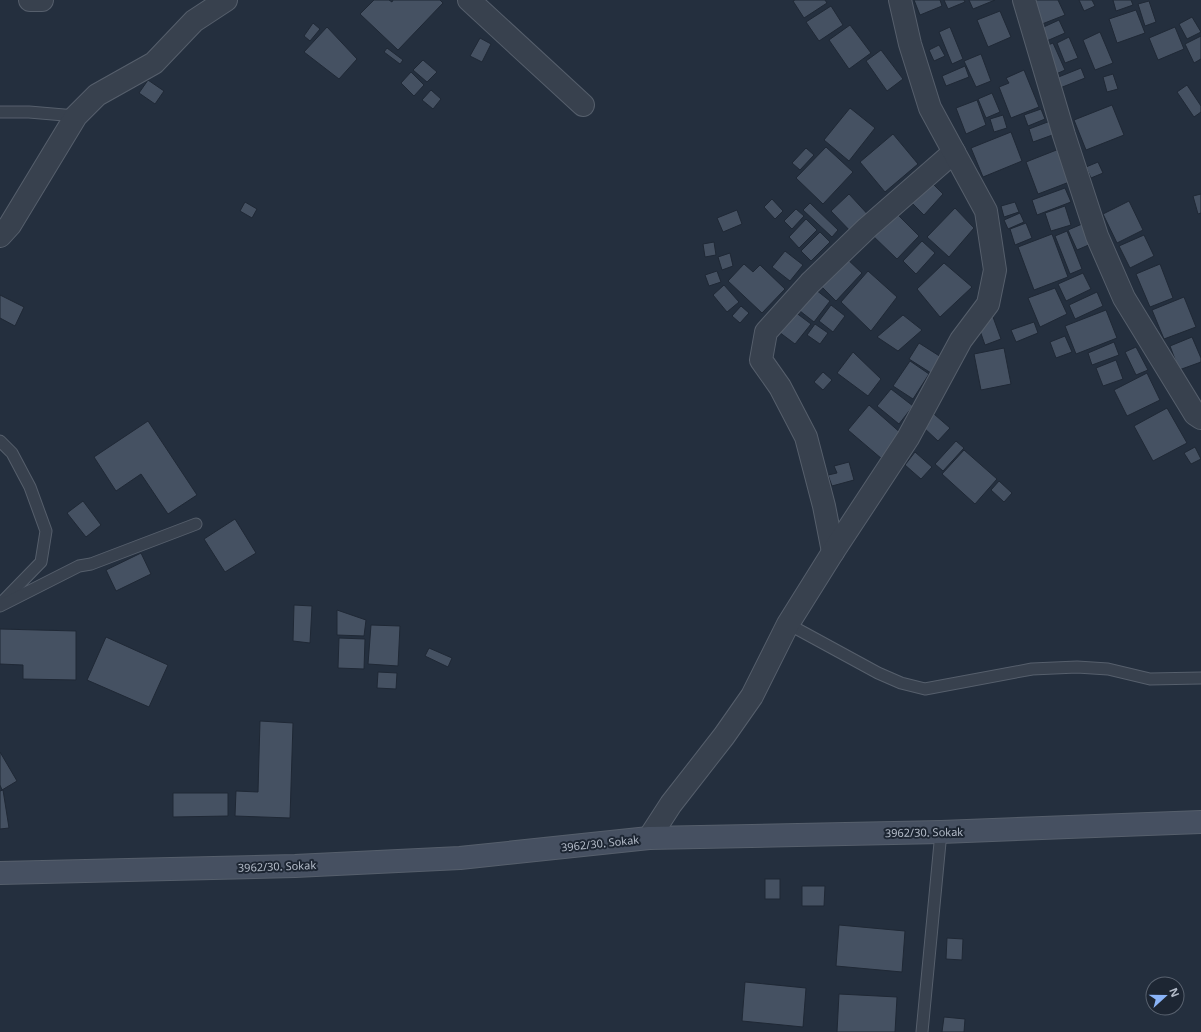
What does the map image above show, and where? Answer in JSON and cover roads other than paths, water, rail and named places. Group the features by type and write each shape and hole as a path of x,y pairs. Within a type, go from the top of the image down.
{"main road":[{"name":"3962/30. Sokak","path":"0,873 295,866 460,858 649,838 940,832 1201,822"}],"street":[{"path":"30,0 42,0"},
{"path":"0,236 10,225 76,116 97,95 154,63 194,21 226,0"},
{"path":"469,0 583,105"},
{"path":"649,838 671,804 724,736 752,696 788,624 833,552 908,438 961,340 988,304 995,270 986,211 930,108 910,44 900,0"},
{"path":"1024,0 1064,135 1097,236 1124,298 1195,414 1201,418"},
{"path":"833,552 824,506 806,437 780,387 761,360 766,332 810,283 867,228 954,152"}],"lane":[{"path":"0,112 29,112 76,116"},
{"path":"0,441 12,453 30,487 46,531 42,562 0,605"},
{"path":"0,605 79,566 91,564 196,524"},
{"path":"788,624 878,673 901,683 925,689 1032,669 1077,667 1108,669 1150,679 1201,678"},
{"path":"922,1032 940,832"}]}
